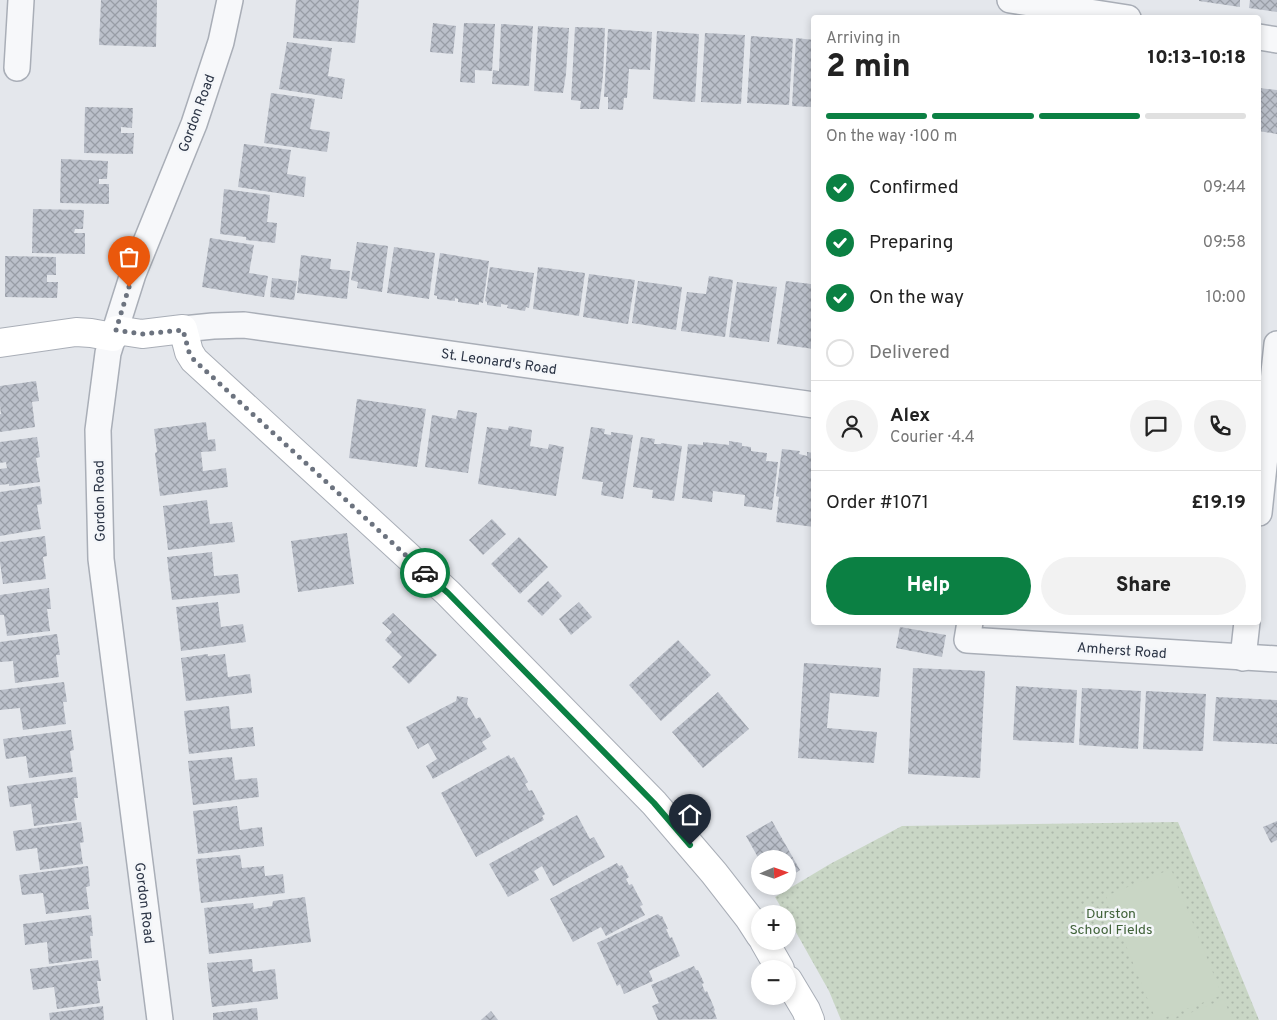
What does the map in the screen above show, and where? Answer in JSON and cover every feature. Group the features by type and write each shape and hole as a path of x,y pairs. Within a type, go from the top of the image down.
{"street":[{"path":"17,68 22,0"},
{"name":"Gordon Road","path":"160,1020 100,559 98,430 108,353 136,266 194,124 221,42 230,0"},
{"path":"1005,15 1008,0 1108,15"},
{"path":"1261,37 1277,40"},
{"name":"St. Leonard's Road","path":"183,330 205,326 244,325 811,405"},
{"path":"0,343 76,332 142,334 183,330 189,352 194,360 448,593 654,803 714,873 751,921"},
{"path":"1261,494 1277,344"},
{"path":"1243,658 1247,625"},
{"name":"Amherst Road","path":"969,631 1243,658 1277,659"},
{"path":"796,993 810,1020"}],"green space":[{"name":"Durston School Fields","path":"1178,822 1259,1020 841,1020 829,991 796,932 796,905 780,905 775,897 778,895 796,895 796,884 902,826"},
{"path":"1171,869 1222,995 1156,1020 1106,896"},
{"path":"1224,999 1232,1020 1173,1020"}],"building":[{"path":"101,0 157,0 156,47 99,45"},
{"path":"296,0 359,0 355,43 293,38"},
{"path":"1240,0 1240,7 1199,1"},
{"path":"1250,0 1277,0 1277,12 1249,8"},
{"path":"433,23 456,26 453,54 430,52"},
{"path":"464,23 495,24 492,71 475,70 475,83 460,82"},
{"path":"501,24 533,26 529,86 492,84 493,70 499,71"},
{"path":"538,26 569,28 563,93 534,91"},
{"path":"575,27 605,28 603,76 599,109 580,109 581,101 571,100"},
{"path":"608,29 652,32 650,70 629,69 627,98 624,98 623,110 608,109 608,97 604,97"},
{"path":"657,31 699,34 695,102 653,99"},
{"path":"705,33 745,35 741,104 701,102"},
{"path":"751,36 793,39 789,105 747,103"},
{"path":"796,38 811,40 811,107 792,106"},
{"path":"287,42 332,48 328,76 345,79 342,99 279,89"},
{"path":"1261,88 1277,90 1277,134 1261,131"},
{"path":"271,93 315,99 310,129 330,132 327,152 264,143"},
{"path":"85,107 133,108 132,128 121,127 121,133 134,133 133,154 84,153"},
{"path":"244,144 291,150 287,174 306,177 304,197 238,187"},
{"path":"61,159 108,161 107,179 99,179 99,184 109,184 109,204 60,203"},
{"path":"224,189 270,195 267,222 277,223 275,243 246,240 246,237 220,234"},
{"path":"33,209 84,210 83,229 75,229 74,233 85,233 85,254 32,253"},
{"path":"210,238 254,245 249,273 268,276 264,297 202,287"},
{"path":"357,242 388,246 382,292 357,288 358,282 351,280"},
{"path":"394,247 435,253 429,299 387,293"},
{"path":"440,253 489,261 483,303 479,302 479,305 458,302 458,299 455,298 455,301 437,299 437,296 434,295"},
{"path":"301,255 331,259 330,269 350,271 347,299 297,293"},
{"path":"5,256 56,257 56,275 47,275 47,282 58,282 57,298 5,297"},
{"path":"490,267 534,273 529,308 526,307 525,311 507,308 508,305 501,304 501,307 487,305 485,301"},
{"path":"538,267 585,273 579,316 533,309"},
{"path":"589,274 635,280 628,324 583,317"},
{"path":"709,276 733,280 725,337 681,331 687,292 706,294"},
{"path":"272,278 297,281 294,300 270,297"},
{"path":"638,281 682,287 676,330 632,323"},
{"path":"786,281 811,284 811,349 777,344"},
{"path":"737,282 777,287 769,342 729,337"},
{"path":"36,381 39,401 32,402 35,427 0,432 0,386"},
{"path":"357,399 426,409 417,467 349,458"},
{"path":"458,410 477,413 468,473 425,467 432,415 456,419"},
{"path":"206,422 208,440 215,439 216,451 201,452 203,471 226,468 228,487 160,496 154,429"},
{"path":"509,426 532,430 530,446 548,449 549,444 564,447 556,496 478,484 487,427 508,430"},
{"path":"591,427 605,429 604,434 611,435 611,432 633,435 623,499 601,495 603,482 582,479"},
{"path":"37,437 40,457 36,458 40,482 9,486 9,484 0,485 0,469 7,468 6,462 0,463 0,442"},
{"path":"641,437 655,439 654,444 682,446 674,501 652,498 653,490 633,487"},
{"path":"729,441 751,447 751,451 767,453 766,461 778,462 772,510 744,506 745,495 713,491 712,502 682,498 688,444 703,445 703,442 729,445"},
{"path":"782,449 800,451 799,454 807,456 807,452 811,453 811,527 776,522 779,497 776,496"},
{"path":"40,486 42,504 37,505 41,529 0,536 0,492"},
{"path":"207,500 210,524 232,522 235,542 168,550 163,506"},
{"path":"492,519 506,534 483,555 469,540"},
{"path":"347,533 354,584 298,592 291,541"},
{"path":"45,536 47,556 43,557 46,579 3,584 0,542"},
{"path":"519,537 548,567 520,594 491,564"},
{"path":"212,552 214,576 238,574 240,593 172,600 167,557"},
{"path":"548,581 562,596 542,616 527,601"},
{"path":"49,588 51,609 47,609 50,631 7,636 4,615 0,615 0,595"},
{"path":"218,602 221,627 243,624 246,642 181,651 176,607"},
{"path":"579,602 592,617 571,635 559,619"},
{"path":"393,613 437,655 409,684 392,667 402,657 385,640 392,632 382,623"},
{"path":"900,627 946,635 942,657 896,648"},
{"path":"57,634 60,655 56,655 59,677 15,683 13,661 0,662 0,642"},
{"path":"678,640 711,675 661,721 629,685"},
{"path":"208,654 208,656 225,654 228,677 250,674 252,693 186,701 181,658"},
{"path":"804,663 881,668 879,697 830,693 827,728 877,732 874,763 798,758"},
{"path":"913,668 985,671 980,778 908,774"},
{"path":"64,682 67,702 63,702 66,724 23,730 20,708 0,710 0,690"},
{"path":"1016,686 1077,690 1074,743 1013,740"},
{"path":"1082,688 1141,691 1138,749 1079,745"},
{"path":"1146,691 1206,694 1203,751 1143,749"},
{"path":"718,692 749,729 703,768 672,732"},
{"path":"457,696 468,698 467,704 476,719 480,717 491,736 482,742 487,749 433,779 426,766 437,759 428,743 418,749 406,727 456,701"},
{"path":"1216,697 1277,700 1277,744 1213,741"},
{"path":"229,706 231,729 253,727 255,746 189,754 184,711"},
{"path":"71,730 74,750 70,751 73,772 29,778 26,756 6,759 3,739"},
{"path":"509,755 511,759 514,757 528,782 525,784 529,791 532,790 545,814 542,816 544,820 476,857 441,793"},
{"path":"232,757 235,780 257,778 259,797 193,805 188,761"},
{"path":"76,777 78,798 74,798 77,820 34,826 31,804 10,807 7,786"},
{"path":"237,806 240,830 262,827 264,846 198,854 193,811"},
{"path":"577,815 590,839 594,837 605,857 553,886 542,866 534,871 539,880 508,897 489,864"},
{"path":"772,821 789,850 754,850 746,836"},
{"path":"1277,821 1277,840 1271,843 1263,827"},
{"path":"81,822 84,842 80,843 83,864 40,870 37,848 16,851 13,831"},
{"path":"240,855 242,868 264,866 265,876 283,874 285,893 201,903 196,859"},
{"path":"617,863 619,866 622,865 629,877 626,879 629,885 632,884 643,905 640,906 645,915 606,936 601,927 573,942 550,899"},
{"path":"796,863 800,870 796,873"},
{"path":"88,866 90,886 86,887 89,909 46,914 43,893 22,895 19,875"},
{"path":"305,897 311,942 209,954 204,908 253,903 254,909 272,906 273,901"},
{"path":"658,914 662,916 670,938 672,937 680,956 649,971 653,981 624,994 620,984 617,986 597,943"},
{"path":"91,915 93,936 90,936 92,958 49,964 47,942 25,945 23,924"},
{"path":"252,959 253,972 275,969 278,999 212,1007 207,963"},
{"path":"98,960 101,981 97,981 100,1003 57,1009 54,987 33,990 30,969"},
{"path":"694,966 704,983 702,984 705,992 707,991 717,1019 658,1020 652,1006 659,1003 651,985"},
{"path":"103,1006 104,1020 50,1020 49,1013"},
{"path":"257,1008 258,1020 213,1020 213,1013"},
{"path":"491,1011 498,1020 481,1020"}],"way so far":[{"path":"129,287 116,330 142,334 183,330 189,352 194,360 425,573"}],"route":[{"path":"425,573 448,593 654,803 690,845"}]}
